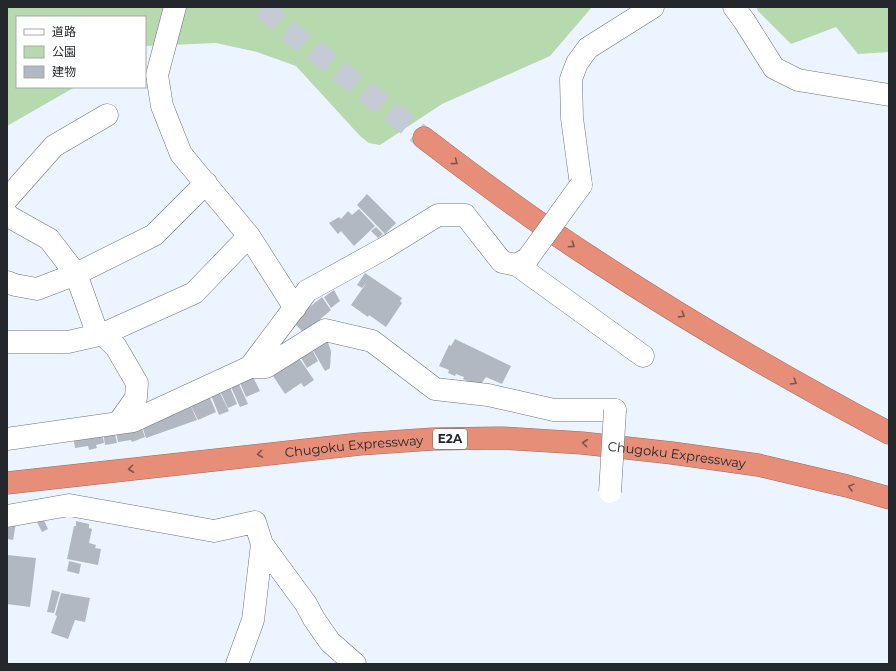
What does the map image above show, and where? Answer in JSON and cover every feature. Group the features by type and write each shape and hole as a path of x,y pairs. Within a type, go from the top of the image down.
{"highway":[{"path":"424,138 506,200 596,261 706,330 804,388 889,433"},
{"name":"Chugoku Expressway","path":"7,483 360,444 433,439 502,438 582,443 672,453 758,465 847,486 889,498"}],"street":[{"path":"175,7 157,75 162,106 181,154 249,236 294,308"},
{"path":"523,261 581,185 572,118 571,79 577,63 588,48 652,7"},
{"path":"734,7 774,68 798,80 889,95"},
{"path":"7,199 54,146 107,115"},
{"path":"7,282 14,285 38,289 76,274 154,235 206,183"},
{"path":"7,214 8,216 49,239 76,274 95,327 116,347 136,383 136,398 119,422"},
{"path":"250,367 307,291 383,249 438,215 465,215 502,262 523,261 643,356"},
{"path":"7,342 68,342 103,334 194,293 249,236"},
{"path":"7,439 133,420 250,367 266,367 325,330 372,341 435,389 488,395 554,410 615,410 610,492"},
{"path":"7,516 69,505 214,531 255,522 262,544 306,604 314,619 330,642 355,664"},
{"path":"237,664 253,620 262,544"}],"green space":[{"path":"7,7 592,7 550,56 442,104 380,145 369,143 361,137 296,66 257,52 216,43 146,46 146,16 16,16 16,88 73,88 7,126"},
{"path":"757,7 889,7 889,52 858,54 836,27 791,44 757,10"}],"building":[{"path":"367,194 396,223 385,234 357,205"},
{"path":"359,209 375,226 354,246 341,231 338,234 329,223 339,217 341,219 348,211 352,215"},
{"path":"376,227 383,234 378,238 371,231"},
{"path":"365,273 402,298 400,301 402,303 386,327 351,305 367,282 362,288 357,285"},
{"path":"334,290 340,301 331,308 324,297"},
{"path":"322,297 331,310 304,333 295,324 302,313"},
{"path":"326,337 331,351 330,368 325,371 310,345"},
{"path":"455,339 511,366 502,384 486,377 479,387 463,379 464,377 456,374 455,376 448,373 449,370 439,366 449,345 451,346"},
{"path":"309,344 318,361 307,368 297,351"},
{"path":"299,358 314,380 304,387 301,383 285,394 273,376"},
{"path":"253,377 260,391 246,397 240,383"},
{"path":"239,384 248,404 240,407 231,387"},
{"path":"229,385 237,404 228,408 219,389"},
{"path":"218,389 229,411 219,415 210,393"},
{"path":"208,393 216,412 198,420 189,402"},
{"path":"189,402 197,420 146,438 141,423"},
{"path":"140,423 145,437 132,442 131,440 118,442 116,432"},
{"path":"114,429 117,443 105,445 103,431"},
{"path":"102,432 104,443 96,445 97,448 89,450 88,446 75,448 73,436"},
{"path":"42,516 48,529 42,532 36,520"},
{"path":"76,521 89,524 89,528 92,529 89,543 96,545 95,548 101,549 98,565 67,559"},
{"path":"16,523 13,540 7,539 7,524"},
{"path":"7,555 36,558 30,607 7,604"},
{"path":"69,561 81,564 79,574 67,571"},
{"path":"52,590 60,592 54,613 47,612"},
{"path":"61,593 90,598 85,622 75,620 68,639 51,633 57,616 55,615"}],"tunnel":[{"path":"263,7 284,27 424,138"}]}
